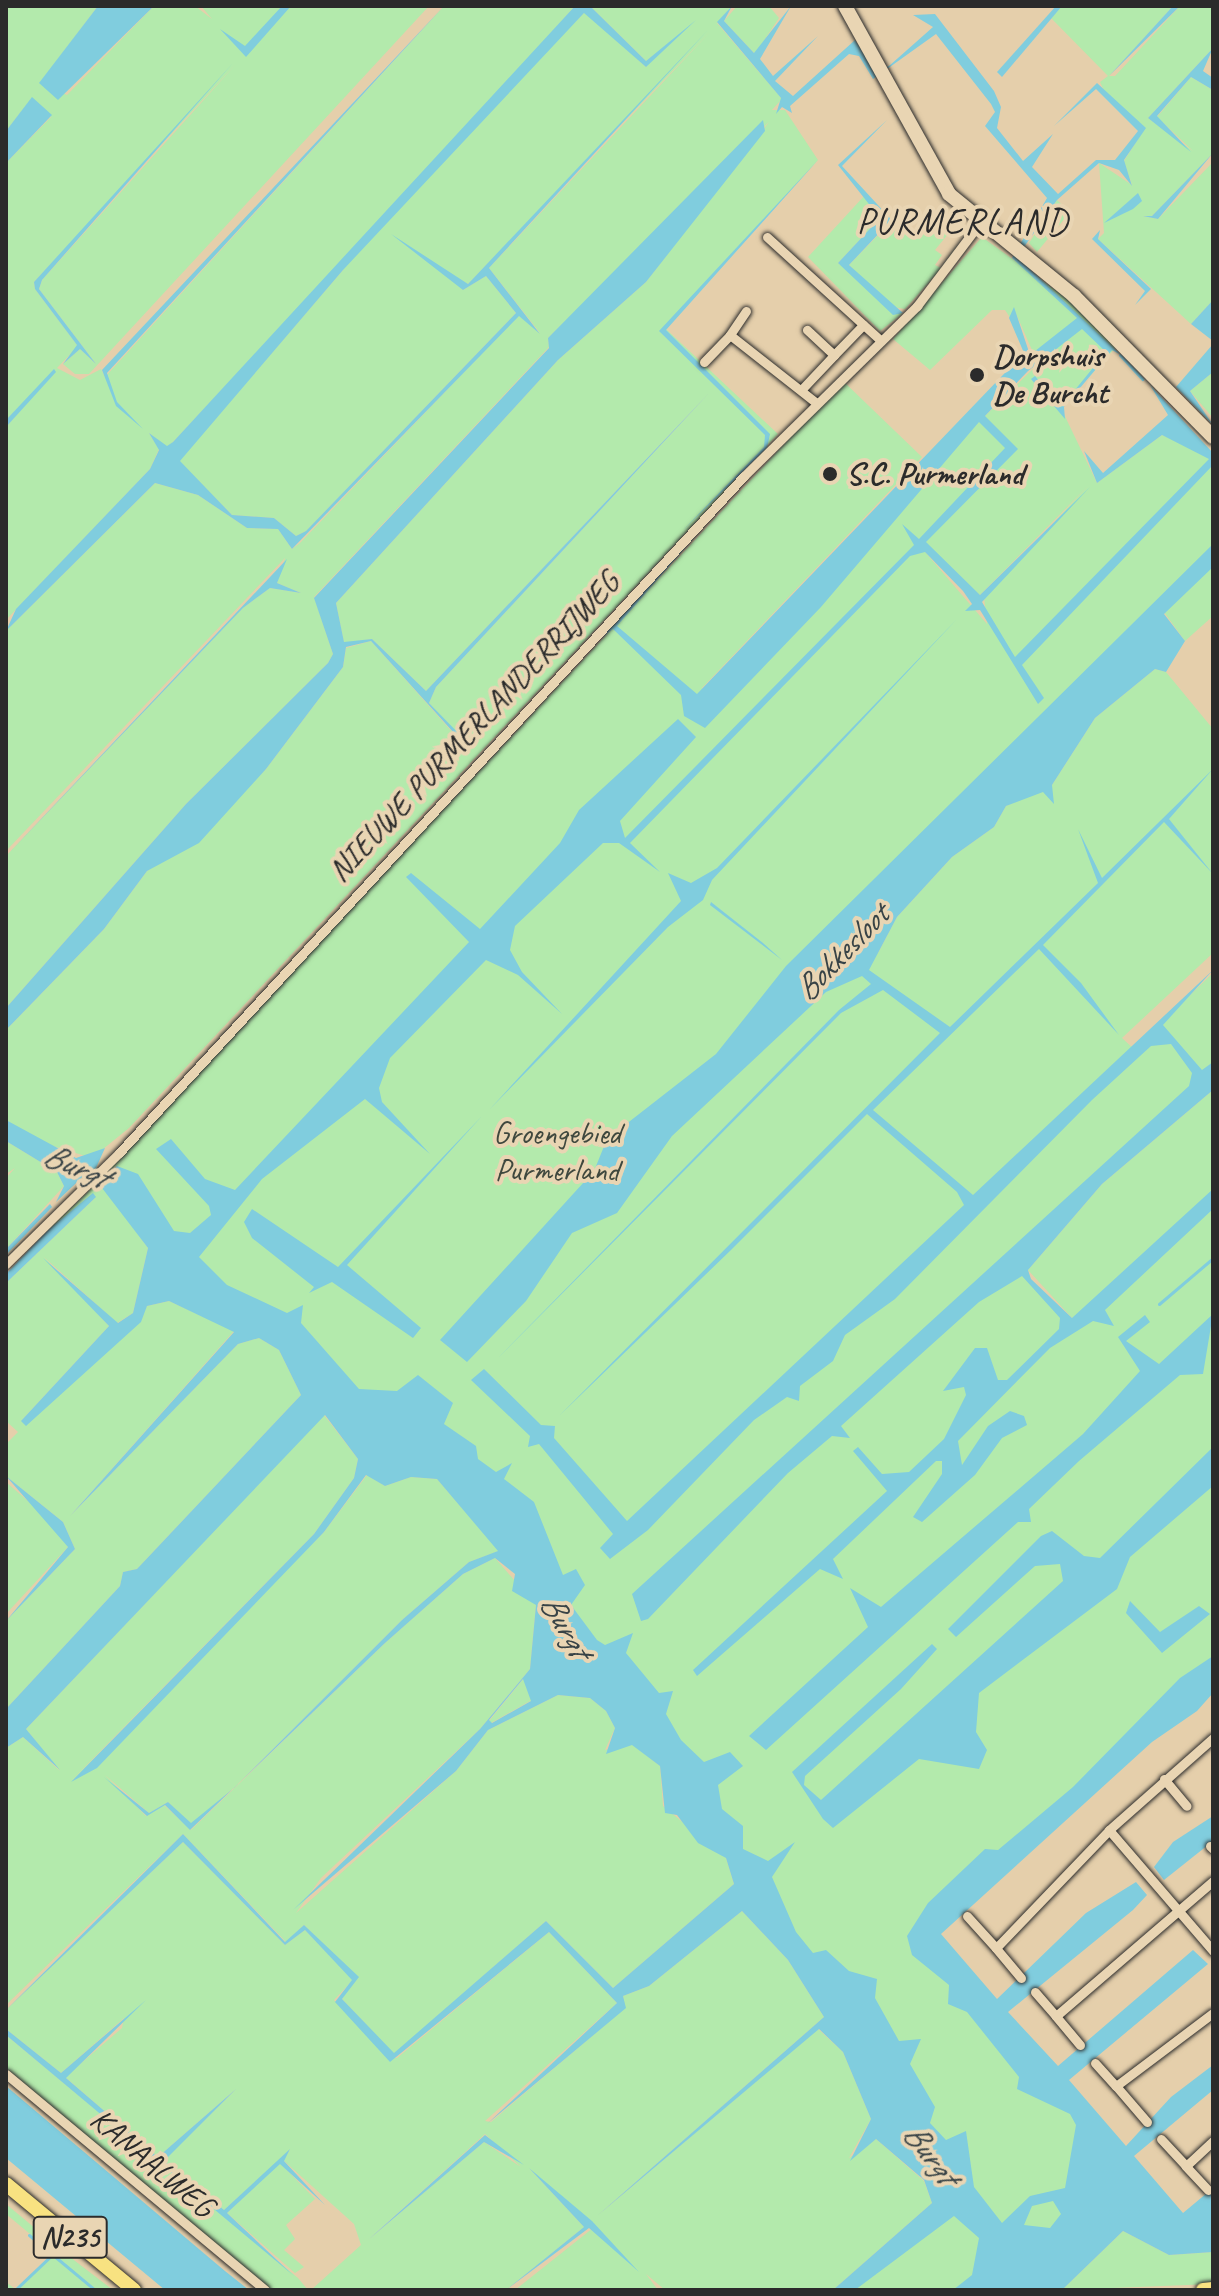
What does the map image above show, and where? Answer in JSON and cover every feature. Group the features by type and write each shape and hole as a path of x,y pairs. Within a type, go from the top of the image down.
{"main road":[{"name":"N235","path":"6,2184 134,2290"},
{"path":"1203,2290 1213,2289"}],"street":[{"path":"845,6 884,72 943,185 979,224 1019,251 1213,437"},
{"name":"NIEUWE PURMERLANDERRIJWEG","path":"6,1264 103,1169 815,402 944,275 979,224"},
{"path":"767,237 880,340"},
{"path":"704,362 730,335 746,311"},
{"path":"802,389 863,325"},
{"path":"807,330 834,355"},
{"path":"730,335 815,402"},
{"path":"996,1948 1109,1830 1213,1738"},
{"path":"1164,1779 1187,1806"},
{"path":"1109,1830 1213,1951"},
{"path":"1056,2016 1213,1881"},
{"path":"967,1916 1021,1978"},
{"path":"1035,1992 1080,2045"},
{"path":"1116,2086 1213,2013"},
{"path":"1095,2063 1147,2122"},
{"name":"KANAALWEG","path":"6,2074 265,2290"},
{"path":"1161,2139 1208,2190"},
{"path":"1186,2166 1213,2141"}],"green space":[{"path":"6,6 98,6 40,83 67,95 154,6 195,6 212,19 201,6 429,6 89,374 75,374 63,364 80,349 96,364 39,289 42,280 236,64 34,282 35,289 78,346 57,368 80,380 101,369 105,377 444,6 575,6 447,149 585,12 646,67 655,54 646,61 590,6 732,6 717,23 782,99 772,110 785,110 818,160 666,329 778,434 129,1128 92,1158 36,1141 6,1120 6,1030 104,929 147,871 193,841 266,769 343,667 346,648 371,641 462,743 465,742 429,703 436,687 710,392 426,691 372,639 344,643 336,603 558,360 646,282 769,122 548,338 549,347 314,597 333,654 328,663 186,804 6,1008 6,856 243,608 270,588 301,593 277,583 285,558 6,851 6,631 155,483 198,495 247,528 278,529 292,549 300,543 519,315 540,333 489,268 710,32 468,284 448,273 463,290 486,276 516,313 306,531 296,536 274,518 232,515 179,461 343,270 338,265 173,442 167,447 149,433 159,449 150,469 6,620 6,427 55,371 6,420 6,163 51,117 32,98 6,131"},
{"path":"737,6 769,6 779,18 755,54 724,21"},
{"path":"1062,6 1173,6 1109,76 1115,76 1180,6 1213,6 1213,48 1148,118 1193,151 1157,117 1191,77 1213,90 1213,153 1152,216 1143,216 1158,219 1213,162 1213,300 1191,324 1098,239 1104,233 1099,163 1132,185 1124,161 1145,128 1106,95 1100,82 1108,76 1051,18"},
{"path":"865,195 880,218 838,263 902,314 880,331 808,257"},
{"path":"1057,200 1070,212 1037,252 1029,243"},
{"path":"937,221 953,228 935,250 942,255 935,265 941,268 962,238 941,269 905,309 892,307 849,265 886,227 918,236"},
{"name":"Groengebied Purmerland","path":"982,237 1069,300 1116,347 1061,408 1097,483 1162,435 1213,457 1213,616 1185,641 1161,608 846,958 878,953 897,917 952,857 994,827 1006,806 1052,785 1095,718 1155,669 1166,672 1213,729 1213,953 1122,1038 1134,1049 1213,973 1213,1062 1202,1071 1171,1044 1206,1083 1014,1265 1074,1325 1084,1312 1072,1318 1028,1270 1102,1184 1213,1090 1213,1677 923,1931 1121,2172 1064,2246 967,2290 843,2290 954,2193 489,1495 283,1329 178,1269 116,1166 104,1174 843,381 922,457 702,688 703,702 977,412 983,418 1038,364 1014,309 1011,319 1005,310 992,310 930,370 893,339","holes":["1088,486 984,597 987,624 925,552 980,595"]},
{"path":"1213,372 1213,418 1190,391"},
{"path":"6,1141 57,1172 64,1186 6,1249 6,1178 15,1168 6,1174"},
{"path":"99,1181 148,1248 133,1313 117,1323 44,1257 109,1326 21,1421 133,1329 147,1306 169,1301 234,1331 70,1516 238,1344 259,1338 279,1350 301,1395 137,1569 123,1572 120,1586 6,1709 6,1621 75,1549 63,1522 6,1476 6,1444 18,1432 6,1421 6,1283 96,1197 47,1231"},
{"path":"324,1415 358,1459 354,1478 314,1534 71,1781 324,1532 367,1475 385,1486 411,1477 437,1479 499,1551 469,1562 402,1620 234,1788 191,1824 168,1802 149,1813 105,1775 146,1816 164,1805 191,1830 385,1643 463,1574 495,1558 536,1605 530,1669 480,1729 321,1878 296,1913 456,1771 488,1730 558,1695 590,1698 606,1711 615,1728 605,1750 632,1744 660,1766 663,1806 726,1858 734,1884 613,1988 546,1921 394,2054 342,1999 357,1977 304,1925 286,1942 183,1834 6,2005 6,1748 23,1737 60,1771 26,1729"},
{"path":"6,1482 51,1521 68,1547 6,1614"},
{"path":"524,1678 532,1700 491,1723 489,1721"},
{"path":"183,1842 285,1945 305,1930 353,1980 334,2000 388,2058 397,2058 549,1932 617,2003 485,2121 491,2122 625,2008 623,1996 649,1986 742,1911 788,1960 824,2017 597,2216 818,2029 843,2052 871,2119 849,2158 876,2139 924,2181 932,2203 833,2290 665,2290 646,2274 658,2290 515,2290 593,2228 529,2168 584,2227 506,2290 311,2290 361,2245 354,2224 283,2160 290,2150 224,2210 163,2161 236,2089 158,2157 65,2077 122,2028 124,2018 61,2073 6,2029 6,2010","holes":["485,2134 521,2167 484,2142 368,2240"]},
{"path":"6,2035 298,2278 308,2290 271,2290 6,2068"},
{"path":"280,2163 315,2199 286,2225 295,2239 284,2250 304,2267 295,2273 227,2213"},
{"path":"6,2204 113,2290 6,2290 6,2282 15,2289 54,2254 6,2214"},
{"path":"1123,2231 1169,2255 1213,2252 1213,2284 1062,2290"}],"water":[{"path":"98,6 154,6 58,100 39,83"},
{"path":"282,6 291,6 246,57 220,29 245,46"},
{"path":"444,6 107,373 117,402 143,429 116,406 102,370"},
{"path":"575,6 590,6 646,61 696,20 646,67 584,13 343,270 180,461 232,515 274,518 296,536 306,531 516,313 486,276 463,290 391,234 468,284 708,30 489,268 540,334 519,316 292,549 278,529 247,528 198,495 155,483 6,631 16,609 150,469 159,450 149,433 167,446 173,442"},
{"name":"Burgt","path":"732,6 724,21 754,53 791,6 760,59 773,76 818,36 775,81 793,96 855,40 876,72 889,66 933,27 913,15 935,14 994,91 1001,107 997,128 1023,161 1053,134 1032,167 1058,194 1096,160 1115,160 1138,131 1096,89 1054,126 1097,83 1146,128 1124,160 1132,186 1119,170 1099,163 1057,200 1017,257 1121,355 1112,350 1064,407 1065,419 1031,379 1035,376 1061,407 1106,352 1082,329 1028,371 985,416 1018,449 926,542 980,595 1090,487 982,602 1015,657 1209,459 1162,435 1097,483 1084,451 1103,473 1168,415 1150,385 1213,453 1213,465 1022,665 1044,698 1038,704 980,610 965,611 972,604 925,552 910,556 630,843 660,872 619,843 603,843 515,926 510,950 522,972 562,1014 518,975 486,960 390,1058 379,1088 382,1102 430,1154 365,1099 262,1179 199,1257 227,1285 287,1313 303,1305 301,1323 359,1389 397,1391 418,1375 453,1403 444,1424 476,1446 478,1459 496,1472 512,1463 504,1479 534,1502 563,1575 576,1569 585,1585 571,1605 597,1640 605,1645 633,1633 626,1653 659,1693 673,1691 666,1714 681,1740 704,1762 730,1752 743,1766 718,1785 722,1809 743,1826 743,1849 768,1861 795,1842 772,1877 796,1932 813,1953 826,1950 849,1971 877,1979 875,1998 899,2041 921,2039 910,2064 935,2107 930,2123 946,2140 966,2131 974,2187 1002,2223 1030,2196 1065,2188 1076,2125 1070,2114 1017,2089 1019,2077 967,2012 948,2004 949,1985 912,1955 907,1936 928,1903 985,1849 998,1850 1073,1787 1180,1678 1213,1656 1213,1693 1197,1711 1152,1742 941,1934 997,1999 1086,1913 1136,1882 1147,1895 1133,1910 1008,2012 1058,2066 1193,1950 1208,1964 1069,2080 1126,2146 1171,2097 1213,2065 1213,2090 1134,2156 1183,2213 1213,2188 1213,2252 1169,2255 1123,2231 1062,2290 953,2290 972,2275 979,2238 954,2216 855,2290 833,2290 932,2203 924,2180 876,2139 850,2161 871,2119 843,2052 819,2029 597,2216 824,2017 788,1960 742,1911 649,1986 623,1996 626,2008 487,2124 617,2003 549,1932 390,2062 335,2002 352,1980 305,1930 285,1945 183,1842 6,2010 183,1834 285,1942 304,1925 359,1977 342,1999 394,2053 546,1921 613,1988 734,1884 726,1858 698,1843 677,1815 665,1813 660,1766 632,1745 606,1754 615,1728 606,1711 590,1698 558,1695 488,1730 456,1771 293,1910 480,1729 530,1669 536,1605 512,1591 515,1574 495,1558 463,1574 385,1643 239,1783 402,1620 469,1562 498,1551 437,1479 411,1477 385,1486 366,1475 324,1532 97,1768 71,1782 314,1534 354,1478 358,1459 325,1415 26,1729 60,1770 23,1737 6,1748 6,1709 120,1586 123,1572 137,1569 301,1395 279,1350 259,1338 238,1344 70,1516 234,1332 169,1301 147,1306 141,1322 26,1426 21,1421 109,1326 43,1258 118,1323 133,1313 148,1248 89,1171 56,1202 64,1186 57,1172 6,1141 6,1120 76,1158 105,1148 96,1168 107,1176 117,1166 138,1174 174,1231 190,1233 211,1215 209,1206 156,1149 171,1139 205,1179 235,1190 469,942 406,877 411,873 480,929 560,843 579,810 678,719 696,737 620,821 625,838 914,545 902,524 919,539 1005,448 979,422 821,607 705,728 684,716 681,695 613,629 594,644 705,525 617,626 697,694 1024,353 1009,318 1014,307 1030,355 1077,318 1012,258 1047,198 985,126 995,112 991,104 936,34 873,79 859,56 849,54 790,106 792,113 782,107 776,114 781,98 717,22","holes":["523,1679 531,1701 492,1723 489,1720","1053,2201 1061,2214 1050,2228 1024,2225 1032,2206"]},
{"path":"1056,6 1062,6 1002,77 997,72"},
{"path":"1173,6 1180,6 1109,76"},
{"path":"1213,48 1203,71 1213,78 1213,90 1191,77 1157,116 1191,152 1148,118"},
{"path":"233,63 42,280 39,289 96,364 80,349 63,364 77,345 35,289 34,282"},
{"path":"32,97 52,115 6,163 6,131"},
{"path":"763,120 765,131 646,282 558,360 336,603 344,642 372,639 426,691 710,392 436,687 429,703 466,741 463,743 371,641 346,647 343,667 266,769 199,843 147,871 104,929 6,1030 6,1008 186,804 328,663 333,654 314,598 549,348 548,338"},
{"path":"887,120 842,166 900,229 885,227 849,265 903,313 893,315 838,263 880,218 838,165"},
{"path":"1213,153 1158,219 1143,216 1152,216"},
{"path":"818,160 666,330 770,434 767,448 683,530 764,447 765,435 659,331"},
{"path":"1138,193 1142,201 1133,209 1104,223"},
{"path":"1100,230 1098,239 1151,289 1135,305 1145,291 1092,239"},
{"path":"1213,300 1213,341 1191,324"},
{"path":"1213,344 1213,372 1190,391 1213,425 1176,387"},
{"path":"54,369 56,372 6,427 6,420"},
{"name":"Bokkesloot","path":"1213,544 1213,567 1164,614 1185,641 1166,672 1155,669 1095,718 1052,785 1054,804 1043,792 1006,806 994,827 952,857 897,917 869,970 950,1027 1098,883 1078,829 1102,878 1213,769 1169,819 1213,874 1164,822 1043,945 1081,983 1119,1035 1039,949 873,1110 973,1195 1213,970 1163,1025 1202,1070 1213,1062 1213,1090 1102,1184 1028,1270 1031,1279 1072,1318 1213,1189 1213,1209 1105,1310 1114,1326 1093,1321 1050,1348 958,1441 962,1465 988,1426 1010,1411 1024,1416 1027,1425 1002,1438 975,1475 922,1522 913,1517 942,1474 942,1461 936,1461 833,1559 843,1579 820,1569 697,1676 693,1670 887,1491 853,1451 858,1447 882,1474 909,1472 944,1439 966,1395 964,1387 943,1391 975,1348 987,1348 998,1380 1007,1380 1059,1329 1060,1318 1022,1276 979,1302 841,1426 850,1438 832,1436 788,1473 648,1619 641,1621 632,1594 1189,1086 1192,1073 1171,1044 1151,1046 1092,1100 895,1299 845,1335 833,1361 800,1386 799,1401 787,1397 754,1420 648,1530 610,1559 600,1548 613,1534 539,1444 528,1447 530,1436 471,1380 484,1369 541,1425 555,1426 554,1438 627,1521 964,1205 957,1192 867,1114 559,1416 940,1033 883,990 841,1013 499,1357 839,1010 871,984 862,976 826,992 672,1136 617,1213 572,1233 526,1301 467,1362 440,1340 594,1171 607,1139 716,1054 786,966"},
{"path":"287,559 277,583 301,593 270,588 243,608 6,856"},
{"path":"958,618 712,880 703,900 668,927 489,1110 681,901 668,873 691,883 717,868"},
{"path":"711,902 763,943 782,960 710,905"},
{"path":"482,1116 347,1265 421,1328 413,1338 332,1282 309,1293 314,1287 252,1238 244,1222 252,1209 338,1267"},
{"path":"93,1193 96,1197 6,1283 6,1274 47,1231"},
{"path":"50,1204 52,1207 6,1255 6,1249"},
{"path":"1213,1314 1203,1374 1180,1375 1079,1461 1029,1509 1031,1522 1018,1522 766,1750 749,1736 868,1627 850,1588 881,1607 1083,1434 1140,1371 1118,1337 1145,1315 1150,1322 1126,1341 1159,1364"},
{"path":"1213,1447 1213,1486 1130,1557 1117,1589 979,1693 976,1732 987,1750 979,1769 919,1759 833,1828 823,1819 792,1772 932,1644 937,1649 901,1689 805,1776 804,1785 821,1800 1063,1581 1060,1564 1035,1566 956,1637 948,1629 1041,1536 1052,1531 1084,1556 1100,1558"},
{"path":"6,1476 63,1522 75,1549 6,1621 68,1547"},
{"path":"1130,1601 1160,1632 1199,1606 1210,1614 1162,1653 1126,1613"},
{"path":"104,1777 149,1813 168,1802 191,1823 233,1789 190,1830 165,1805 147,1816"},
{"path":"1213,1816 1213,1841 1164,1880 1154,1867 1173,1842"},
{"path":"146,2000 66,2078 158,2157 236,2089 164,2161 224,2210 290,2149 284,2161 325,2205 280,2164 227,2213 294,2276 6,2035 6,2029 61,2073"},
{"path":"6,2086 249,2290 165,2290 6,2158"},
{"path":"485,2135 524,2165 484,2142 368,2240"},
{"path":"529,2168 592,2221 639,2272 589,2228 506,2290 584,2227"}],"waterway":[{"path":"1120,355 1142,379"},
{"path":"1159,1304 1213,1258"},
{"path":"29,2235 95,2290"},
{"path":"15,2290 53,2254"}],"place":[{"name":"Dorpshuis De Burcht","path":"977,375"},
{"name":"S.C. Purmerland","path":"830,474"}],"district":[{"name":"PURMERLAND","path":"963,222"}]}
